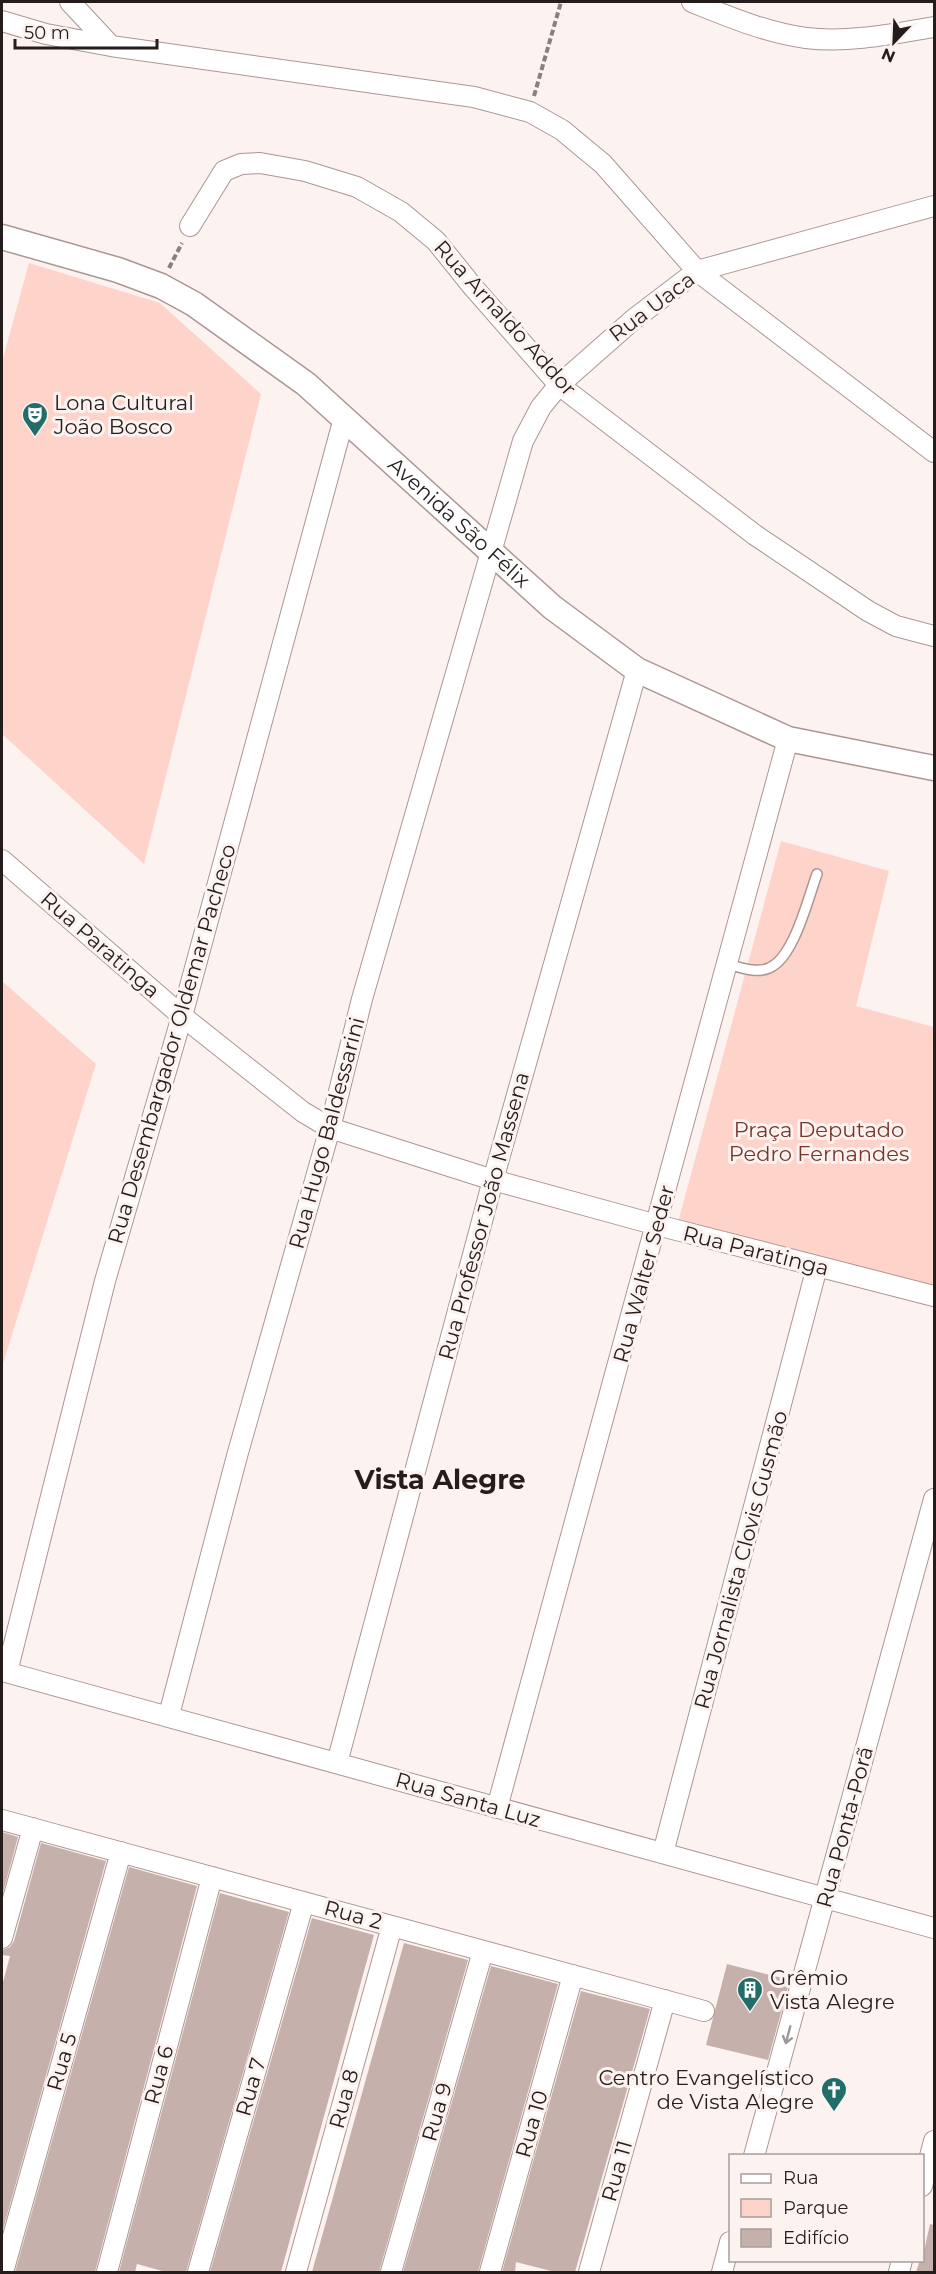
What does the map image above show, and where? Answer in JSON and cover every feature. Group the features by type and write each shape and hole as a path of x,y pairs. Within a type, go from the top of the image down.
{"street":[{"path":"70,2 111,46"},
{"path":"692,2 734,18 804,38 839,39 934,27"},
{"path":"2,21 46,34 111,46 474,97 530,112 562,130 603,164 697,271 934,452"},
{"name":"Rua Arnaldo Addor","path":"190,226 210,190 224,171 241,164 260,164 305,171 357,187 401,212 436,241 559,385 755,535 868,611 917,634 934,636"},
{"name":"Rua Uaca","path":"491,552 523,441 540,407 559,385 626,326 697,271 934,206"},
{"name":"Avenida São Félix","path":"2,237 118,270 161,286 194,303 306,384 552,607 637,670 788,739 934,768"},
{"name":"Rua Desembargador Oldemar Pacheco","path":"4,1671 105,1281 182,1016 344,418"},
{"name":"Rua Hugo Baldessarini","path":"169,1715 237,1456 330,1128 392,892 491,552"},
{"name":"Rua Professor João Massena","path":"337,1763 493,1180 637,670"},
{"name":"Rua Walter Seder","path":"497,1809 788,739"},
{"name":"Rua Paratinga","path":"2,860 182,1016 303,1112 330,1128 493,1180 657,1225 934,1296"},
{"name":"Rua Jornalista Clovis Gusmão","path":"663,1853 817,1267"},
{"name":"Rua Ponta-Porã","path":"755,2154 934,1499"},
{"name":"Rua Santa Luz","path":"4,1671 934,1928"},
{"name":"Rua 2","path":"2,1820 704,2011"},
{"path":"2,1938 33,1828"},
{"name":"Rua 5","path":"3,2272 121,1852"},
{"name":"Rua 6","path":"107,2272 212,1877"},
{"name":"Rua 7","path":"198,2272 304,1902"},
{"name":"Rua 8","path":"296,2272 392,1926"},
{"name":"Rua 9","path":"391,2272 483,1951"},
{"name":"Rua 10","path":"490,2272 573,1975"},
{"name":"Rua 11","path":"589,2272 665,2000"},
{"path":"924,2178 934,2141"},
{"path":"722,2272 729,2246"}],"lane":[{"path":"727,964 753,970 768,969 781,961 789,949 818,874"}],"path":[{"path":"530,112 561,2"},
{"path":"161,286 190,226"}],"green space":[{"path":"29,263 160,303 261,394 144,864 2,734 2,362"},
{"name":"Praça Deputado Pedro Fernandes","path":"781,841 889,871 856,1006 934,1027 934,1291 677,1226"},
{"path":"2,981 96,1064 2,1367"}],"building":[{"path":"2,1832 18,1837 2,1896"},
{"path":"41,1843 106,1861 2,2233 2,1986 10,1956 2,1955 2,1950 10,1947 14,1941"},
{"path":"129,1867 197,1886 95,2272 15,2272"},
{"path":"220,1893 289,1912 186,2272 166,2272 137,2264 135,2272 119,2272"},
{"path":"312,1918 374,1935 281,2272 210,2272"},
{"path":"404,1943 468,1960 379,2272 312,2272"},
{"name":"Grêmio Vista Alegre","path":"727,1964 790,1980 768,2060 706,2045"},
{"path":"491,1966 558,1984 478,2272 403,2272"},
{"path":"581,1991 650,2009 575,2272 555,2272 516,2262 515,2272 502,2272"},
{"path":"930,2224 934,2225 934,2272 916,2272 919,2262 924,2262"}],"place":[{"name":"Lona Cultural João Bosco","path":"35,438"},
{"name":"Grêmio Vista Alegre","path":"750,2013"},
{"name":"Centro Evangelístico de Vista Alegre","path":"834,2113"}],"district":[{"name":"Vista Alegre","path":"440,1480"}]}
